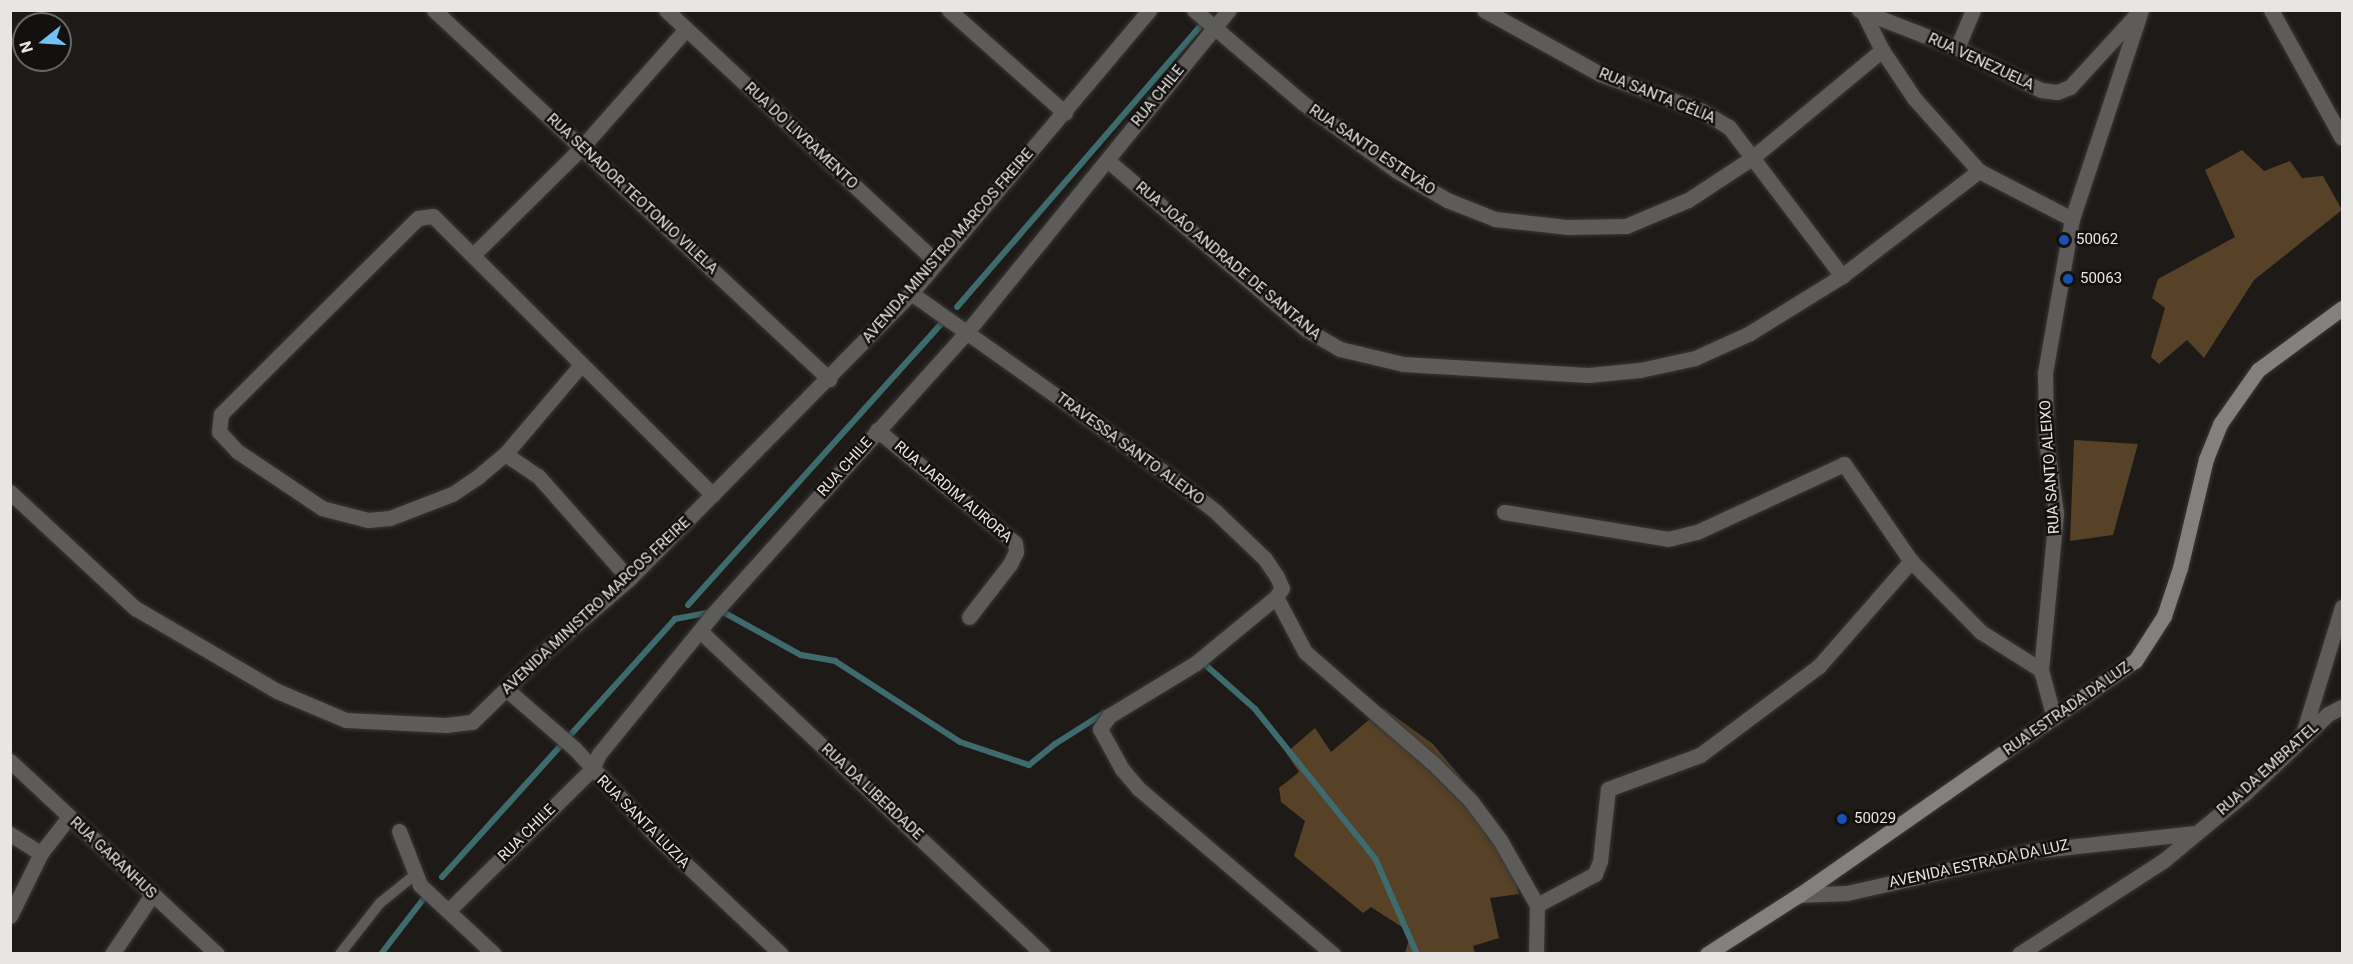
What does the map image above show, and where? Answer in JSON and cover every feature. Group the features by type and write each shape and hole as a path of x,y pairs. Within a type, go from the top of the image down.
{"main road":[{"name":"RUA ESTRADA DA LUZ","path":"1707,954 1798,895 2135,661 2150,640 2180,568 2206,459 2220,424 2258,370 2343,308"}],"street":[{"name":"RUA SENADOR TEOTONIO VILELA","path":"434,10 829,379"},
{"name":"RUA DO LIVRAMENTO","path":"666,10 936,262"},
{"path":"950,10 1065,113"},
{"name":"AVENIDA MINISTRO MARCOS FREIRE","path":"10,492 135,608 277,691 346,720 463,724 479,717 506,689 629,579 829,379 911,293 1065,113 1149,10"},
{"name":"RUA SANTO ESTEVÃO","path":"1194,10 1303,103 1397,171 1470,212 1495,219 1567,227 1626,226 1688,200 1752,158 1882,50"},
{"name":"RUA CHILE","path":"448,911 591,770 599,754 700,632 967,332 1229,10"},
{"name":"RUA SANTA CÉLIA","path":"1484,10 1600,74 1702,111 1729,127 1842,276"},
{"path":"1957,48 1973,10"},
{"name":"RUA VENEZUELA","path":"1861,11 1957,48 2042,90 2057,92 2070,87 2140,10"},
{"name":"RUA SANTO ALEIXO","path":"2054,718 2041,670 2056,513 2046,441 2045,373 2072,219 2140,10"},
{"path":"2271,10 2343,138"},
{"name":"RUA VENEZUELA","path":"1861,11 1882,50 1914,98 1979,171 2072,219"},
{"path":"474,254 582,147 686,29"},
{"name":"RUA JOÃO ANDRADE DE SANTANA","path":"1107,160 1307,330 1340,349 1403,364 1588,375 1640,370 1723,347 1842,276 1979,171"},
{"path":"580,366 505,454 452,494 390,518 368,520 322,508 304,498 222,439 218,426 221,414 418,218 433,216 474,254 580,366 713,495"},
{"name":"TRAVESSA SANTO ALEIXO","path":"911,293 951,324 967,332 1215,511 1265,560 1282,588 1276,597"},
{"name":"RUA JARDIM AURORA","path":"878,430 1015,543 1017,552 1010,564 969,617"},
{"path":"505,454 538,476 629,579"},
{"path":"1504,512 1668,539 1696,532 1844,464 1911,561 1981,632 2041,670"},
{"path":"1537,905 1594,874 1600,861 1608,789 1700,755 1818,666 1911,561"},
{"path":"1333,954 1139,789 1122,769 1100,729 1108,716 1196,663 1276,597 1312,660 1434,764 1471,801 1515,862 1537,905 1536,954"},
{"path":"2302,736 2343,607"},
{"name":"RUA DA LIBERDADE","path":"700,632 1043,954"},
{"name":"RUA SANTA LUZIA","path":"506,689 575,749 591,770 781,954"},
{"name":"RUA DA EMBRATEL","path":"2019,954 2163,861 2245,793 2302,736 2343,708"},
{"name":"RUA GARANHUS","path":"10,761 217,954"},
{"path":"10,916 41,853 69,817"},
{"path":"399,831 416,874 434,899 494,954"},
{"name":"AVENIDA ESTRADA DA LUZ","path":"1798,895 1847,893 2032,851 2195,833"},
{"path":"10,834 41,853"},
{"path":"112,954 152,895"}],"lane":[{"path":"340,954 380,903 416,874"}],"shaded area":[{"path":"2242,150 2264,171 2290,161 2302,178 2323,176 2342,210 2254,280 2204,358 2187,340 2159,364 2151,357 2165,308 2152,298 2158,279 2235,237 2205,170"},
{"path":"2074,440 2138,444 2113,535 2070,541"},
{"path":"1383,708 1433,744 1473,792 1507,851 1519,894 1490,898 1499,938 1473,946 1475,953 1405,953 1411,933 1371,907 1363,913 1294,856 1305,821 1281,802 1279,788 1299,772 1286,753 1315,728 1331,752"}],"waterway":[{"path":"957,307 1205,21"},
{"path":"688,605 944,321"},
{"path":"723,612 801,655 835,661 960,742 1029,765 1055,744 1104,713"},
{"path":"442,877 675,619 705,613"},
{"path":"1201,661 1255,709 1375,858 1417,954"},
{"path":"381,954 428,893"}],"place":[{"name":"50062","path":"2064,240"},
{"name":"50063","path":"2068,279"},
{"name":"50029","path":"1842,819"}]}
